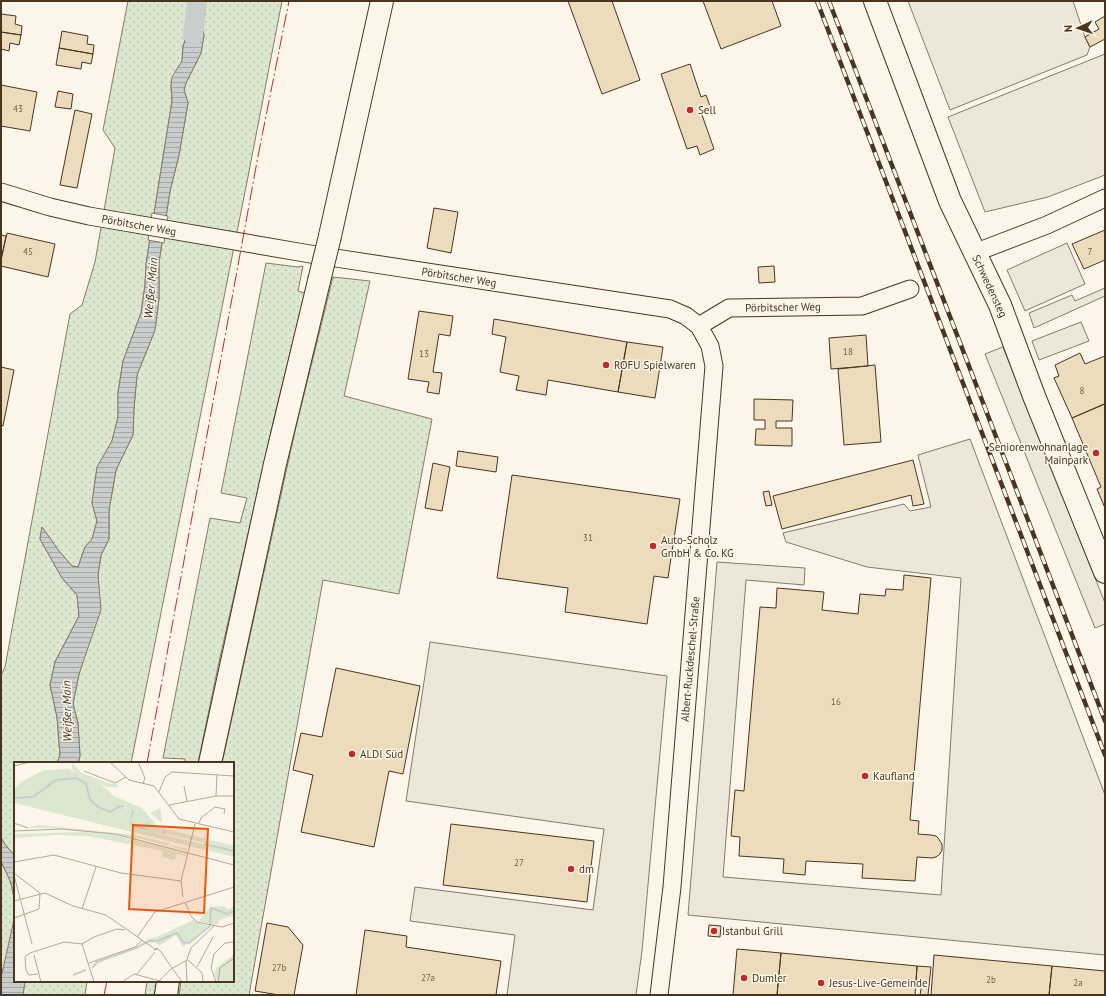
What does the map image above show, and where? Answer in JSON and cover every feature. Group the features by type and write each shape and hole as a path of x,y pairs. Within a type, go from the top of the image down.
{"main road":[{"path":"210,762 275,464 330,236 382,1"},
{"name":"Schwedensteg","path":"875,1 950,201 1000,305 1034,396 1105,572"},
{"path":"166,995 168,982"}],"street":[{"name":"Pörbitscher Weg","path":"1,192 50,207 89,216 316,255 670,309 686,316 699,326 729,308 862,306 910,289"},
{"path":"974,252 1048,224 1105,198"},
{"name":"Albert-Ruckdeschel-Straße","path":"659,995 672,887 714,366 710,346 699,326"}],"green space":[{"path":"128,1 282,1 131,762 78,762 80,756 78,723 73,704 79,674 88,645 99,590 98,575 101,555 109,539 109,510 116,470 133,435 137,375 155,330 159,299 159,262 170,191 179,155 188,103 184,90 201,53 204,35 202,28 205,14 188,3 189,26 183,47 182,61 171,85 172,101 146,264 141,313 123,361 118,393 118,417 112,441 97,468 92,503 97,521 92,539 85,547 78,567 72,566 42,527 40,539 62,578 77,595 79,616 55,662 50,685 57,717 60,755 57,762 14,762 14,853 12,853 1,837 1,675 5,667 70,314 82,305 95,262 115,148 103,130"},
{"path":"266,263 298,267 303,266 298,291 305,293 275,414 219,662 198,762 185,762 185,759 163,758 210,518 240,523 247,498 221,493"},
{"path":"333,277 370,281 344,396 432,419 399,594 323,580 249,995 179,995 181,982 234,982 234,762 222,762 295,431"},
{"path":"1,861 11,884 14,919 10,943 1,978"},
{"path":"25,982 87,982 85,995 23,995"},
{"path":"147,982 157,982 154,995 145,995"}],"shaded area":[{"path":"908,1 1073,1 1085,37 1090,47 1087,55 950,110"},
{"path":"1105,54 1105,175 1048,197 985,212 948,117"},
{"path":"1067,243 1085,284 1025,311 1007,270"},
{"path":"1105,288 1105,296 1034,328 1029,313 1072,295 1075,301"},
{"path":"1081,322 1089,341 1039,360 1032,341"},
{"path":"1003,347 1105,603 1105,624 1095,628 985,354"},
{"path":"970,439 1105,795 1105,955 688,915 717,562 805,568 804,585 746,580 723,877 941,895 961,578 867,567 786,542 783,533 904,504 910,511 931,507 918,455"},
{"path":"430,642 667,676 642,951 636,995 507,995 515,935 410,921 415,887 593,910 604,829 406,801"}],"water":[{"path":"188,2 205,14 202,27 204,35 201,53 184,90 188,103 179,155 170,191 159,262 159,299 155,330 137,375 133,435 116,470 109,510 109,539 101,555 98,575 101,610 79,674 73,704 78,723 80,756 78,762 57,762 60,755 57,717 50,685 55,662 79,616 77,595 62,578 40,539 42,527 72,566 78,567 85,547 92,539 97,521 92,503 97,467 112,441 118,417 118,393 123,361 141,313 146,264 172,101 172,77 182,61 183,47 189,26"},
{"path":"1,837 12,853 14,853 14,898 11,883 1,861"},
{"path":"14,920 14,982 25,982 23,995 1,995 1,978"}],"pier":[{"path":"152,213 168,216 164,243 148,240"}],"building":[{"path":"568,1 612,1 640,80 602,94"},
{"path":"703,1 772,1 781,26 721,49"},
{"path":"1,14 16,16 15,24 22,26 21,35 1,32"},
{"path":"1105,16 1105,39 1090,47 1085,37 1099,29 1095,22"},
{"path":"62,31 88,36 87,44 94,45 93,54 59,48"},
{"path":"1,32 21,35 19,45 10,43 9,51 1,49"},
{"path":"59,48 93,54 91,64 82,62 81,69 56,65"},
{"name":"Sell","path":"690,64 701,97 706,95 711,109 701,112 714,149 700,155 697,146 687,149 661,74"},
{"path":"1,85 37,92 30,131 1,126"},
{"path":"58,91 73,94 71,109 55,107"},
{"path":"75,110 92,114 77,188 60,185"},
{"path":"434,208 458,212 451,253 427,248"},
{"path":"1105,230 1105,260 1084,269 1072,244"},
{"path":"7,233 55,244 48,277 1,266"},
{"path":"1,235 6,236 1,260"},
{"path":"774,266 775,282 759,283 758,267"},
{"path":"419,311 453,316 450,336 439,334 433,372 442,373 439,394 427,392 429,382 408,379"},
{"path":"494,319 627,342 618,392 548,380 546,395 516,390 519,376 500,372 506,337 492,334"},
{"path":"866,335 868,366 831,369 829,338"},
{"path":"627,342 663,347 655,398 618,392"},
{"path":"1080,353 1085,364 1105,356 1105,404 1072,418 1054,378 1059,376 1055,365"},
{"path":"875,365 881,442 844,445 838,369"},
{"path":"1,367 14,370 3,426 1,425"},
{"path":"754,399 793,400 792,421 776,421 776,428 792,428 792,446 755,445 756,429 765,429 765,420 754,420"},
{"name":"Seniorenwohnanlage Mainpark","path":"1104,404 1105,508 1097,489 1101,487 1072,418"},
{"path":"458,451 498,457 496,472 456,466"},
{"path":"913,460 924,504 913,506 911,495 782,529 773,496"},
{"path":"433,463 450,467 442,511 425,508"},
{"path":"512,475 680,499 668,578 654,576 647,624 565,612 568,588 497,578"},
{"path":"769,491 772,505 766,506 763,492"},
{"path":"904,575 931,578 910,820 919,821 918,834 936,836 938,838 942,844 940,854 932,858 917,857 915,881 862,878 863,864 806,861 805,875 783,873 784,859 739,856 740,837 731,836 735,790 744,791 760,607 776,608 777,588 824,592 822,610 858,614 860,594 885,596 886,589 903,590"},
{"name":"ALDI Süd","path":"336,668 420,686 403,774 389,771 374,847 301,832 313,775 293,770 301,733 322,737"},
{"path":"451,824 594,841 587,902 443,885"},
{"path":"267,923 288,927 303,945 294,995 279,995 255,991"},
{"path":"709,925 721,926 720,937 708,936"},
{"path":"365,930 407,936 406,947 501,961 496,995 356,995"},
{"path":"737,949 781,953 777,995 733,995"},
{"path":"781,953 917,966 915,995 777,995"},
{"path":"934,955 1052,966 1049,995 931,995"},
{"path":"917,966 931,967 928,995 920,995 922,983 916,982"},
{"path":"1052,966 1105,971 1105,995 1049,995"}],"waterway":[{"name":"Weißer Main","path":"193,35 197,1"}],"railway":[{"path":"817,1 1105,755"},
{"path":"829,1 1105,721"}],"power":[{"path":"147,762 258,156 289,1"},
{"path":"104,995 107,982"}],"place":[{"name":"Sell","path":"690,110"},
{"name":"ROFU Spielwaren","path":"606,365"},
{"name":"Seniorenwohnanlage Mainpark","path":"1096,453"},
{"name":"Auto-Scholz GmbH & Co. KG","path":"653,546"},
{"name":"ALDI Süd","path":"352,754"},
{"name":"Kaufland","path":"865,776"},
{"name":"dm","path":"571,869"},
{"name":"Istanbul Grill","path":"714,931"},
{"name":"Dumler","path":"744,978"},
{"name":"Jesus-Live-Gemeinde","path":"821,983"}]}
